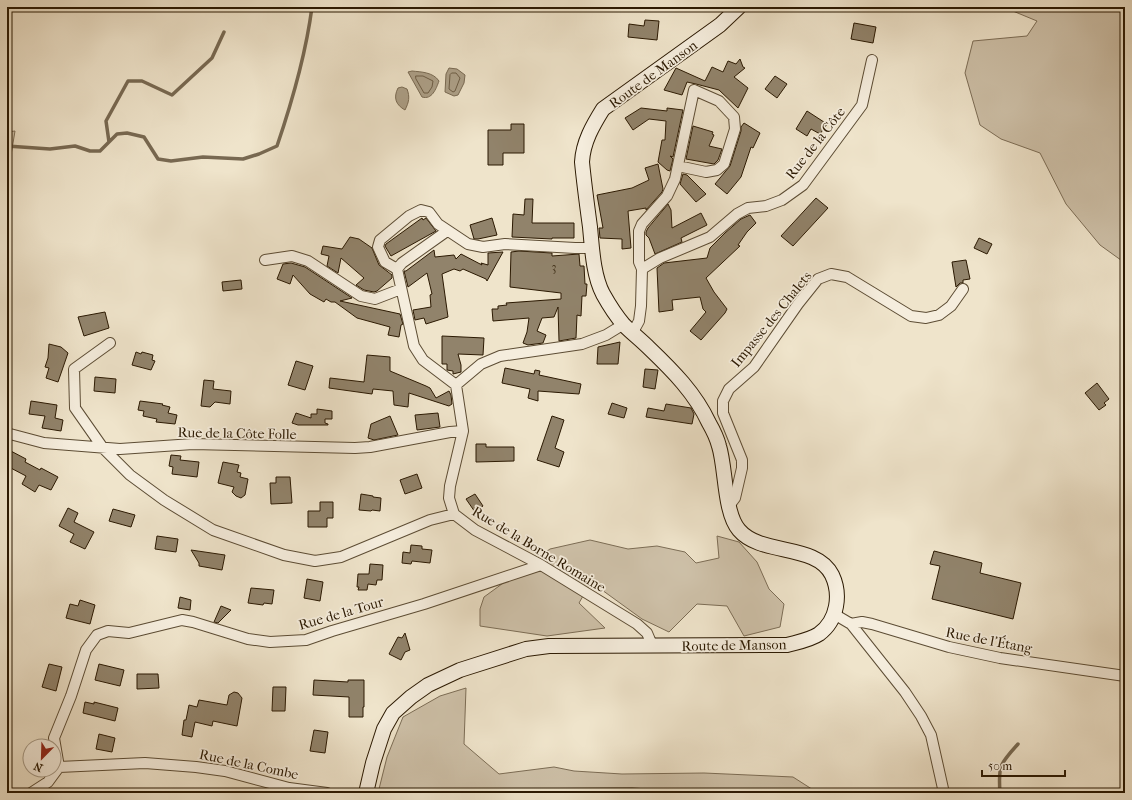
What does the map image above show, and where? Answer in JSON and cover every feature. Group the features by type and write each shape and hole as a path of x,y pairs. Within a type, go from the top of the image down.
{"street":[{"name":"Route de Manson","path":"366,793 384,729 393,713 411,697 428,685 460,670 526,648 549,646 653,647 787,645 806,641 819,634 827,627 834,614 837,603 837,592 831,574 821,563 800,552 771,547 744,537 735,527 729,506 719,446 698,401 682,381 628,328 601,289 595,268 582,162 584,145 593,126 604,109 720,26 739,7"},
{"name":"Rue de la Côte","path":"642,269 660,258 710,237 737,214 748,208 766,206 782,200 802,185 862,105 872,60"},
{"path":"447,231 402,263 397,269 398,280 414,346 423,360 456,385 481,364 500,356 582,344 628,328 639,321 642,269 639,262 639,231 642,224 667,196 675,179 694,90 719,100 734,117 735,129 724,164 717,170 706,172 678,166"},
{"path":"397,269 385,262 378,247 380,240 421,210 429,212 438,224 468,244 483,247 505,244 592,248"},
{"path":"265,260 292,256 308,261 361,296 375,299 401,289"},
{"name":"Impasse des Chalets","path":"729,506 734,498 742,468 742,460 723,413 723,401 729,389 754,367 798,304 818,279 831,274 847,278 911,316 926,318 939,315 952,306 964,288"},
{"path":"110,343 74,368 75,408 104,448 130,475 164,500 213,530 284,556 314,561 341,557 430,520 454,514"},
{"name":"Rue de la Borne Romaine","path":"456,385 463,431 450,486 449,498 454,514 475,530 540,565 637,624 647,633 653,647"},
{"name":"Rue de la Côte Folle","path":"10,434 44,443 120,449 193,444 356,448 370,447 450,432 463,431"},
{"name":"Rue de la Tour","path":"54,738 71,696 86,650 97,635 108,631 129,633 182,620 248,639 270,642 306,640 424,604 540,565"},
{"path":"834,614 850,624 905,692 921,716 930,735 944,793"},
{"name":"Rue de l'Étang","path":"850,624 862,622 872,624 949,647 1000,658 1125,676"},
{"name":"Rue de la Combe","path":"62,767 145,763 196,767 225,771 289,788 327,793"},
{"path":"31,793 48,782 51,778"}],"shaded area":[{"path":"1008,7 1125,7 1125,263 1100,245 1066,204 1040,153 1001,139 980,125 965,73 973,41 1027,36 1037,21 1008,9"},
{"path":"15,131 10,161 7,161 7,132"},
{"path":"717,536 739,542 757,562 769,589 784,604 780,627 744,636 727,606 697,604 669,632 642,619 591,582 579,603 605,628 547,636 480,626 480,609 484,597 550,549 590,540 628,549 657,546 685,552 696,563 719,558"},
{"path":"466,688 464,744 499,774 554,767 574,771 622,774 704,773 793,777 818,793 378,793 387,757 403,717 440,696"},
{"path":"880,790 1032,793 850,793"}],"water":[{"path":"449,68 457,69 465,75 464,83 458,95 454,96 445,92 446,74"},
{"path":"412,71 430,74 439,81 431,95 425,98 422,97 408,72"},
{"path":"402,87 407,89 409,95 405,110 399,106 396,101 396,92 398,88"}],"building":[{"path":"645,20 659,21 657,40 628,37 629,24 644,26"},
{"path":"854,23 876,27 873,43 851,39"},
{"path":"740,59 743,67 745,68 734,77 748,88 738,108 719,90 696,84 687,82 682,95 664,90 676,68 705,81 712,67 723,72 728,61 736,64"},
{"path":"775,76 787,84 777,98 765,89"},
{"path":"641,108 667,111 667,108 683,110 673,157 670,156 673,159 670,171 658,162 662,140 665,140 666,121 649,119 633,130 625,118"},
{"path":"807,111 827,124 820,134 811,129 807,136 796,129"},
{"path":"744,123 760,133 753,148 751,147 741,177 727,194 715,184 730,166 741,127"},
{"path":"511,124 524,124 524,153 503,153 503,165 488,165 488,130 511,130"},
{"path":"693,126 713,132 712,134 714,135 709,146 722,149 718,160 714,164 686,159"},
{"path":"658,164 663,189 662,192 646,210 646,208 628,211 631,248 622,249 622,239 600,238 599,228 603,228 597,195 632,188 649,180 645,168"},
{"path":"683,174 687,175 706,194 696,202 680,184"},
{"path":"816,198 828,208 793,246 781,236"},
{"path":"525,199 533,199 532,223 574,223 574,238 552,239 512,237 513,214 524,215"},
{"path":"668,204 671,210 672,228 701,213 707,225 681,238 682,242 655,254 646,232"},
{"path":"750,215 756,223 747,232 738,245 740,246 706,278 714,292 727,309 701,340 690,331 706,312 703,309 700,297 672,300 673,310 659,312 657,268 664,263 707,258 710,248 725,233 741,219"},
{"path":"422,218 423,220 426,218 436,231 391,256 385,246 386,244"},
{"path":"492,218 497,235 474,239 470,225"},
{"path":"350,237 359,239 372,248 379,265 392,275 392,278 377,291 374,292 364,290 356,285 364,278 341,258 338,273 327,266 329,256 321,254 323,246 342,249"},
{"path":"979,238 992,244 987,254 974,248"},
{"path":"434,250 435,257 454,255 456,259 461,254 482,265 481,263 488,265 488,253 503,252 487,281 486,279 463,269 460,271 454,269 442,274 448,317 426,324 424,318 415,320 413,310 431,307 430,295 432,294 427,273 408,287 404,271"},
{"path":"511,252 552,253 552,256 579,254 580,266 584,266 585,284 587,284 586,296 582,296 581,316 577,315 576,338 559,341 558,307 554,317 542,318 537,331 546,335 543,343 528,345 523,343 527,332 529,318 493,321 492,309 498,309 498,306 507,305 506,303 561,299 561,293 510,287"},
{"path":"966,260 970,279 963,280 963,283 960,283 956,287 952,262"},
{"path":"291,263 305,267 352,298 340,301 400,314 403,324 401,325 399,337 388,335 390,327 357,318 335,302 331,302 326,299 324,302 310,294 293,275 290,284 277,279 283,264"},
{"path":"241,280 242,289 223,291 222,282"},
{"path":"105,312 109,328 84,336 78,317"},
{"path":"442,336 484,338 483,355 458,354 461,372 453,374 453,371 447,370 447,364 442,364"},
{"path":"620,342 618,364 597,364 598,347"},
{"path":"49,344 61,347 68,353 58,382 46,378 49,368 45,367 48,358"},
{"path":"136,352 153,355 152,360 155,361 151,370 132,365"},
{"path":"367,355 390,357 390,371 430,388 436,398 449,391 452,404 449,406 409,393 408,407 394,405 393,391 373,389 372,394 329,388 330,378 364,382"},
{"path":"296,361 313,366 305,390 288,385"},
{"path":"505,368 534,374 535,370 540,371 539,375 581,384 579,394 538,391 538,401 528,398 530,389 502,383"},
{"path":"645,369 658,370 655,389 643,387"},
{"path":"95,377 116,379 115,393 94,391"},
{"path":"204,380 214,381 213,389 231,391 230,404 215,402 210,407 201,406"},
{"path":"1097,383 1109,399 1104,403 1106,405 1099,410 1085,393"},
{"path":"31,401 57,405 55,418 63,420 61,431 42,428 45,416 29,414"},
{"path":"140,401 163,404 162,405 170,407 168,413 177,415 175,424 156,422 157,419 143,416 144,411 138,410"},
{"path":"612,403 627,408 624,418 608,414"},
{"path":"666,404 691,408 694,414 692,424 646,417 648,408 664,411"},
{"path":"317,409 332,411 332,419 325,419 325,423 328,425 298,425 292,423 296,413 311,418 311,414 317,414"},
{"path":"438,413 440,427 417,430 415,415"},
{"path":"390,416 398,435 374,440 368,438 371,424"},
{"path":"552,416 564,420 555,448 564,452 559,467 537,460"},
{"path":"476,444 486,444 486,447 514,447 514,461 476,462"},
{"path":"7,449 26,459 25,462 58,477 51,490 39,485 35,492 22,484 26,476 7,466"},
{"path":"171,455 181,456 180,460 199,462 197,477 172,474 173,467 169,466"},
{"path":"223,462 239,465 237,472 241,473 240,477 248,479 245,495 241,498 232,492 234,487 218,483"},
{"path":"417,474 422,488 405,494 400,480"},
{"path":"276,477 290,477 292,503 271,504 270,483 276,483"},
{"path":"361,494 381,498 380,511 359,510"},
{"path":"475,494 483,506 475,512 466,499"},
{"path":"320,502 333,502 333,518 327,518 327,527 308,527 308,511 320,511"},
{"path":"68,508 78,513 74,522 94,532 85,549 70,542 74,534 59,526"},
{"path":"113,509 135,515 131,527 109,521"},
{"path":"157,536 178,539 176,552 155,549"},
{"path":"411,545 422,546 422,549 432,550 430,563 412,561 411,564 402,563 403,552 410,553"},
{"path":"191,550 225,555 222,570 199,566 199,563"},
{"path":"934,551 982,563 980,573 1021,583 1013,619 932,599 940,566 930,564"},
{"path":"370,564 383,565 382,580 377,580 376,585 368,584 367,590 358,590 358,574 369,574"},
{"path":"307,579 323,582 320,601 304,598"},
{"path":"251,588 274,590 272,604 264,603 263,605 248,603"},
{"path":"180,597 191,600 190,610 178,608"},
{"path":"80,600 95,605 90,624 66,618 70,604 78,606"},
{"path":"221,606 231,610 218,623 214,622"},
{"path":"405,633 410,650 405,652 401,660 389,654 398,637 402,638"},
{"path":"49,664 62,667 56,691 42,687"},
{"path":"99,664 124,670 120,686 95,680"},
{"path":"137,674 158,674 159,688 137,689"},
{"path":"314,680 348,682 348,680 364,680 363,717 349,717 349,697 313,695"},
{"path":"273,687 286,687 285,711 272,711"},
{"path":"234,692 238,693 242,698 237,726 213,721 212,726 195,722 192,737 182,735 184,720 186,720 189,705 197,707 199,700 227,705 229,695"},
{"path":"85,702 94,704 94,702 118,708 115,721 83,713"},
{"path":"314,730 328,732 325,753 310,751"},
{"path":"99,734 115,738 112,752 96,749"}],"waterway":[{"path":"7,146 50,149 75,146 90,151 100,151 117,134 127,133 144,137 158,159 171,161 203,157 243,159 277,146 298,77 312,7"},
{"path":"486,7 497,8"},
{"path":"109,142 106,121 128,81 142,81 172,95 212,58 224,32"},
{"path":"1000,793 1000,770 1007,756 1018,744"},
{"path":"411,793 418,791 632,789 679,793"}]}
